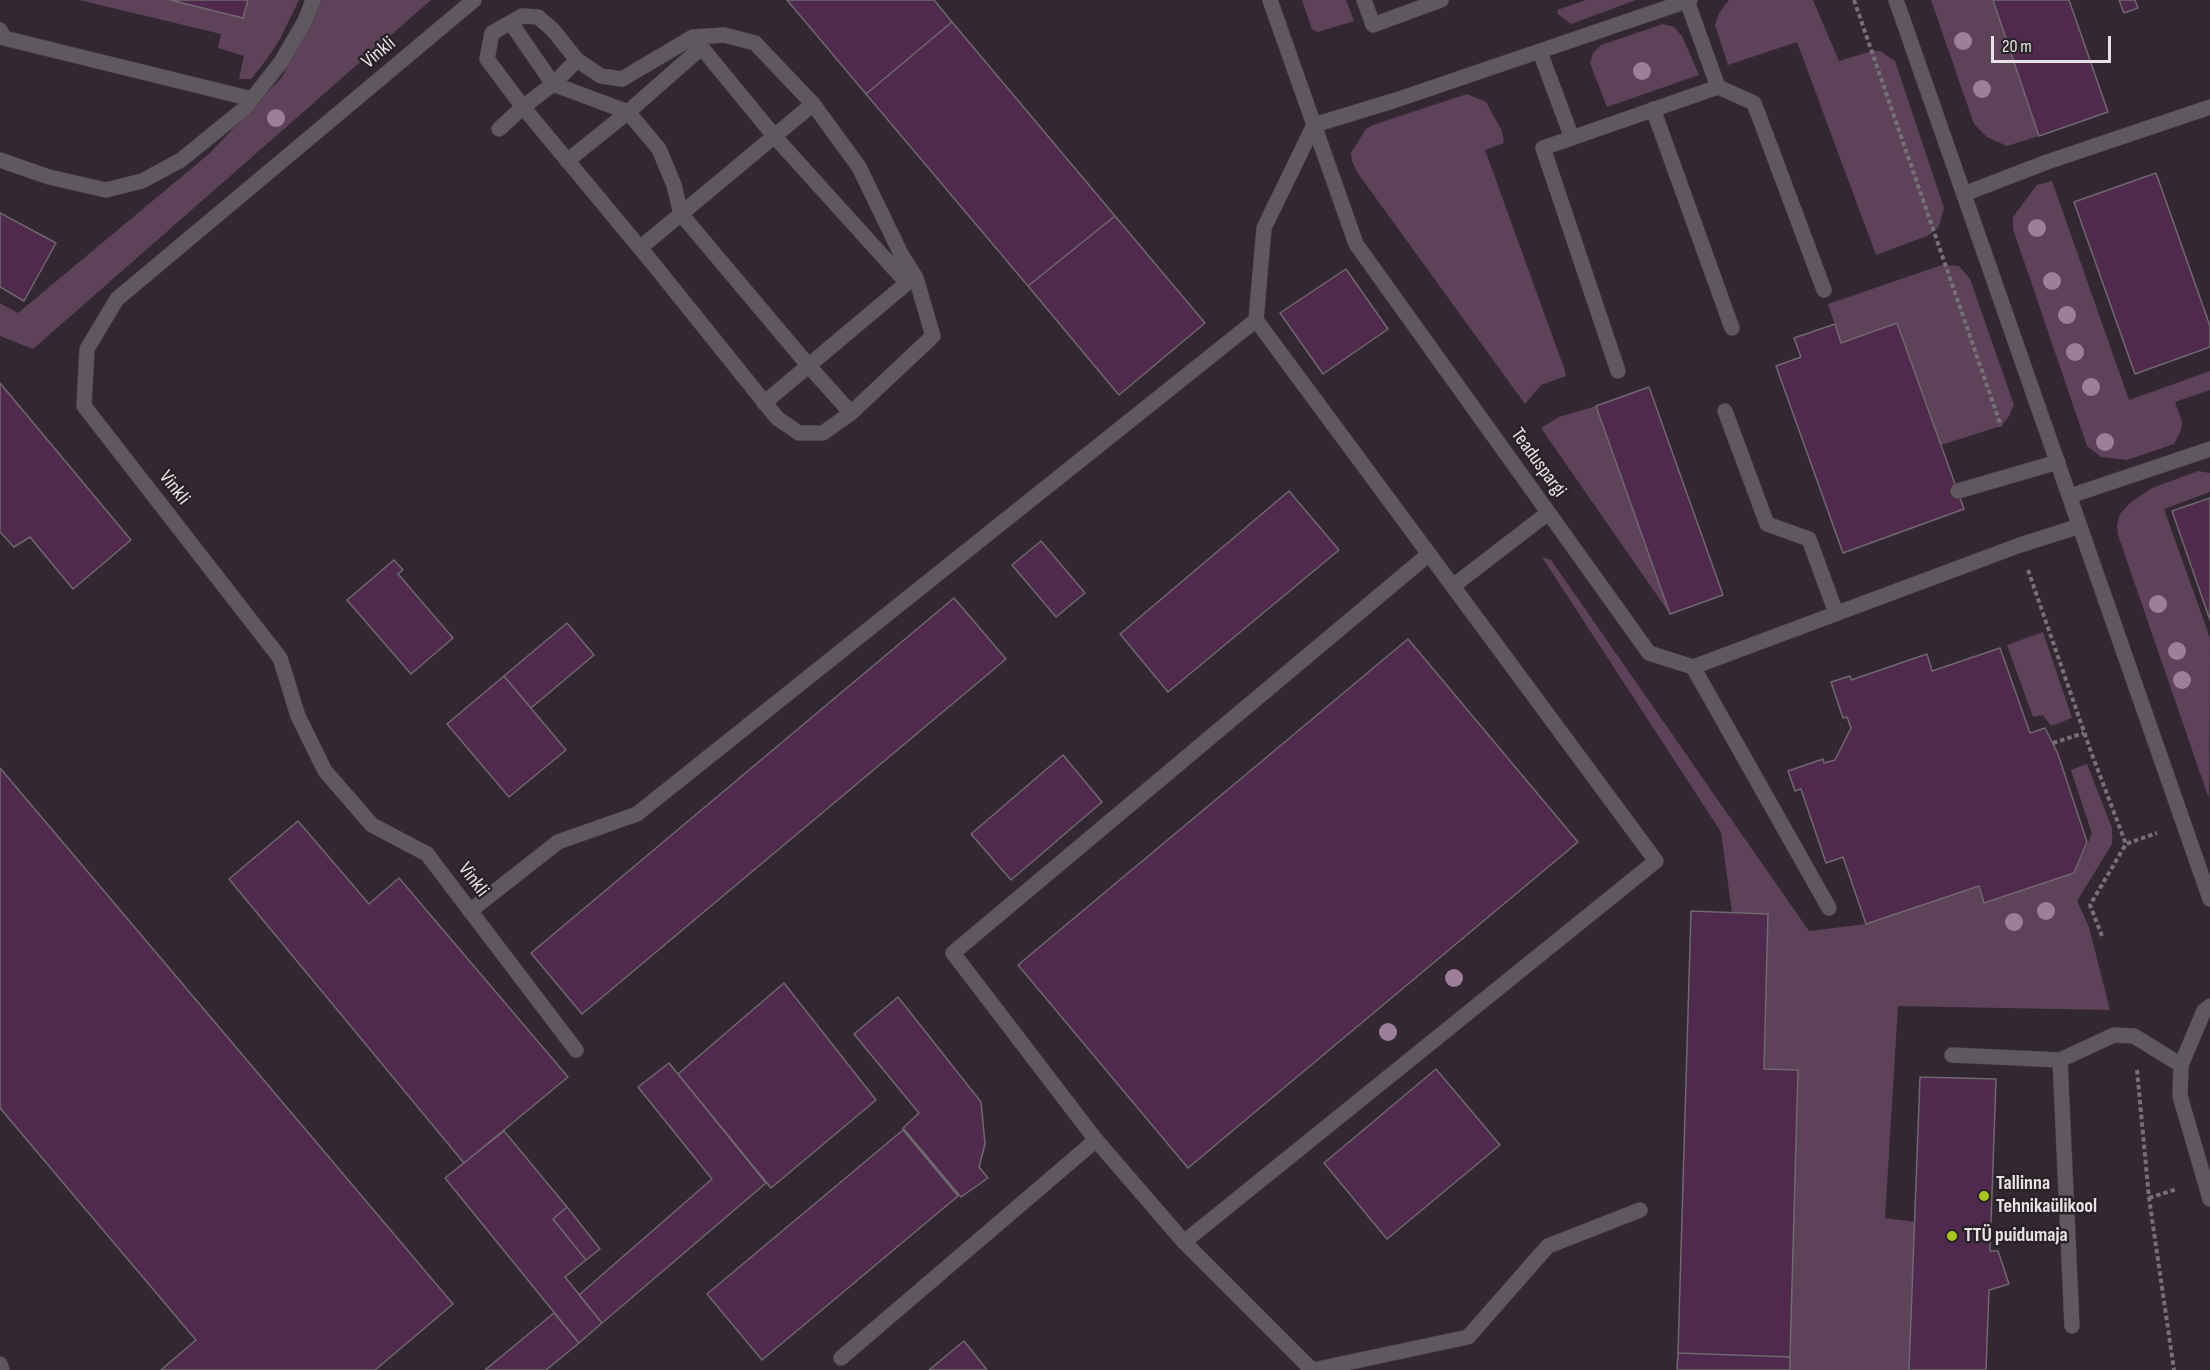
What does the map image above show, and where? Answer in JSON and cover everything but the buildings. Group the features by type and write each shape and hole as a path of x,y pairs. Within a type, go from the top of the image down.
{"street":[{"path":"0,160 49,177 106,190 142,181 181,160 245,108 281,62 305,21 313,0"},
{"name":"Vinkli","path":"474,0 117,299 87,349 84,406 280,658 298,716 325,771 372,825 427,854 576,1050"},
{"name":"Teaduspargi","path":"1270,0 1356,244 1649,653 1693,667"},
{"path":"1364,0 1373,25 1441,0"},
{"path":"1896,0 2210,899"},
{"path":"1184,1242 1656,861 1256,320 1264,228 1314,125 1396,100 1688,1 1718,87"},
{"path":"522,16 538,17 553,30 577,60 601,76 622,79 698,42 724,35 755,43 813,104 859,167 901,254 916,278 933,336 851,413 824,433 799,433 777,418 523,107 487,59 492,33 522,16"},
{"path":"511,24 553,84 628,112 659,149 674,185 681,214 851,413"},
{"path":"0,30 4,38 252,99"},
{"path":"567,160 628,112 698,42"},
{"path":"698,42 775,136 907,283"},
{"path":"1540,52 1572,138"},
{"path":"498,129 553,84 577,60"},
{"path":"1618,371 1543,148 1718,87 1754,103 1824,290"},
{"path":"640,248 813,104"},
{"path":"1964,194 2047,162 2210,107"},
{"path":"1653,110 1732,328"},
{"path":"901,254 907,283"},
{"path":"764,403 907,283"},
{"path":"470,911 558,842 637,814 1256,320"},
{"path":"1725,411 1767,524 1809,539 1836,613"},
{"path":"2070,496 2210,449"},
{"path":"1958,491 2058,462"},
{"path":"1453,586 1548,513"},
{"path":"1829,908 1693,667 2020,545 2080,526"},
{"path":"1429,554 954,953 1096,1140 1184,1242 1313,1370 1468,1336 1548,1246 1640,1210"},
{"path":"2210,1006 2204,1011 2181,1065 2180,1096 2210,1199"},
{"path":"1952,1055 2060,1060 2114,1035 2134,1036 2181,1065"},
{"path":"2060,1060 2072,1326"},
{"path":"841,1358 1096,1140"},
{"path":"0,1364 2,1370"}],"path":[{"path":"1854,0 2001,426"},
{"path":"2026,564 2084,732 2126,844"},
{"path":"2053,743 2084,732"},
{"path":"2102,936 2091,904 2126,844 2159,832"},
{"path":"2136,1062 2149,1198 2174,1370"},
{"path":"2149,1198 2177,1189"}],"shaded area":[{"path":"0,0 2210,0 2210,1370 0,1370"},
{"path":"79,0 170,0 243,18 248,0 299,0 279,41 266,60 251,79 239,79 244,56 218,48 221,34"},
{"path":"321,0 431,0 33,349 0,336 0,303 18,313 210,153 282,77"},
{"path":"1302,0 1346,0 1354,21 1318,32 1312,29"},
{"path":"1586,0 1636,0 1571,24 1558,14 1557,10"},
{"path":"1729,0 1813,0 1839,61 1872,51 1880,51 1895,61 1944,208 1939,226 1933,232 1876,255 1797,42 1728,65 1715,25 1719,13"},
{"path":"1931,0 1993,0 2039,136 2007,146 1987,137 1974,124"},
{"path":"1663,24 1674,27 1682,36 1699,75 1607,107 1590,63 1593,53 1601,45"},
{"path":"1467,94 1486,102 1502,131 1504,143 1485,150 1566,376 1541,385 1525,404 1357,172 1352,161 1351,153 1366,129"},
{"path":"2052,181 2129,400 2210,371 2210,390 2175,402 2182,422 2174,444 2127,460 2101,457 2087,446 2013,229 2013,217 2037,185"},
{"path":"1942,265 1959,266 1970,279 2014,405 2001,426 1941,445 1897,323 1841,343 1828,304"},
{"path":"1596,406 1670,614 1541,428 1559,417"},
{"path":"2198,471 2210,473 2210,492 2164,509 2210,638 2209,799 2118,535 2117,525 2120,514 2130,503 2152,488"},
{"path":"1542,557 1551,560 1809,931 1866,924 1979,886 1984,902 2074,873 2092,834 2071,770 2087,764 2112,828 2112,844 2077,901 2089,927 2110,1010 1898,1006 1885,1218 1915,1222 1910,1370 1789,1370 1797,1070 1764,1069 1768,914 1732,913 1721,832"},
{"path":"2043,632 2072,718 2051,726 2043,715 2033,717 2007,645"}],"place":[{"name":"Tallinna Tehnikaülikool","path":"1984,1196"},
{"name":"TTÜ puidumaja","path":"1952,1236"}]}
